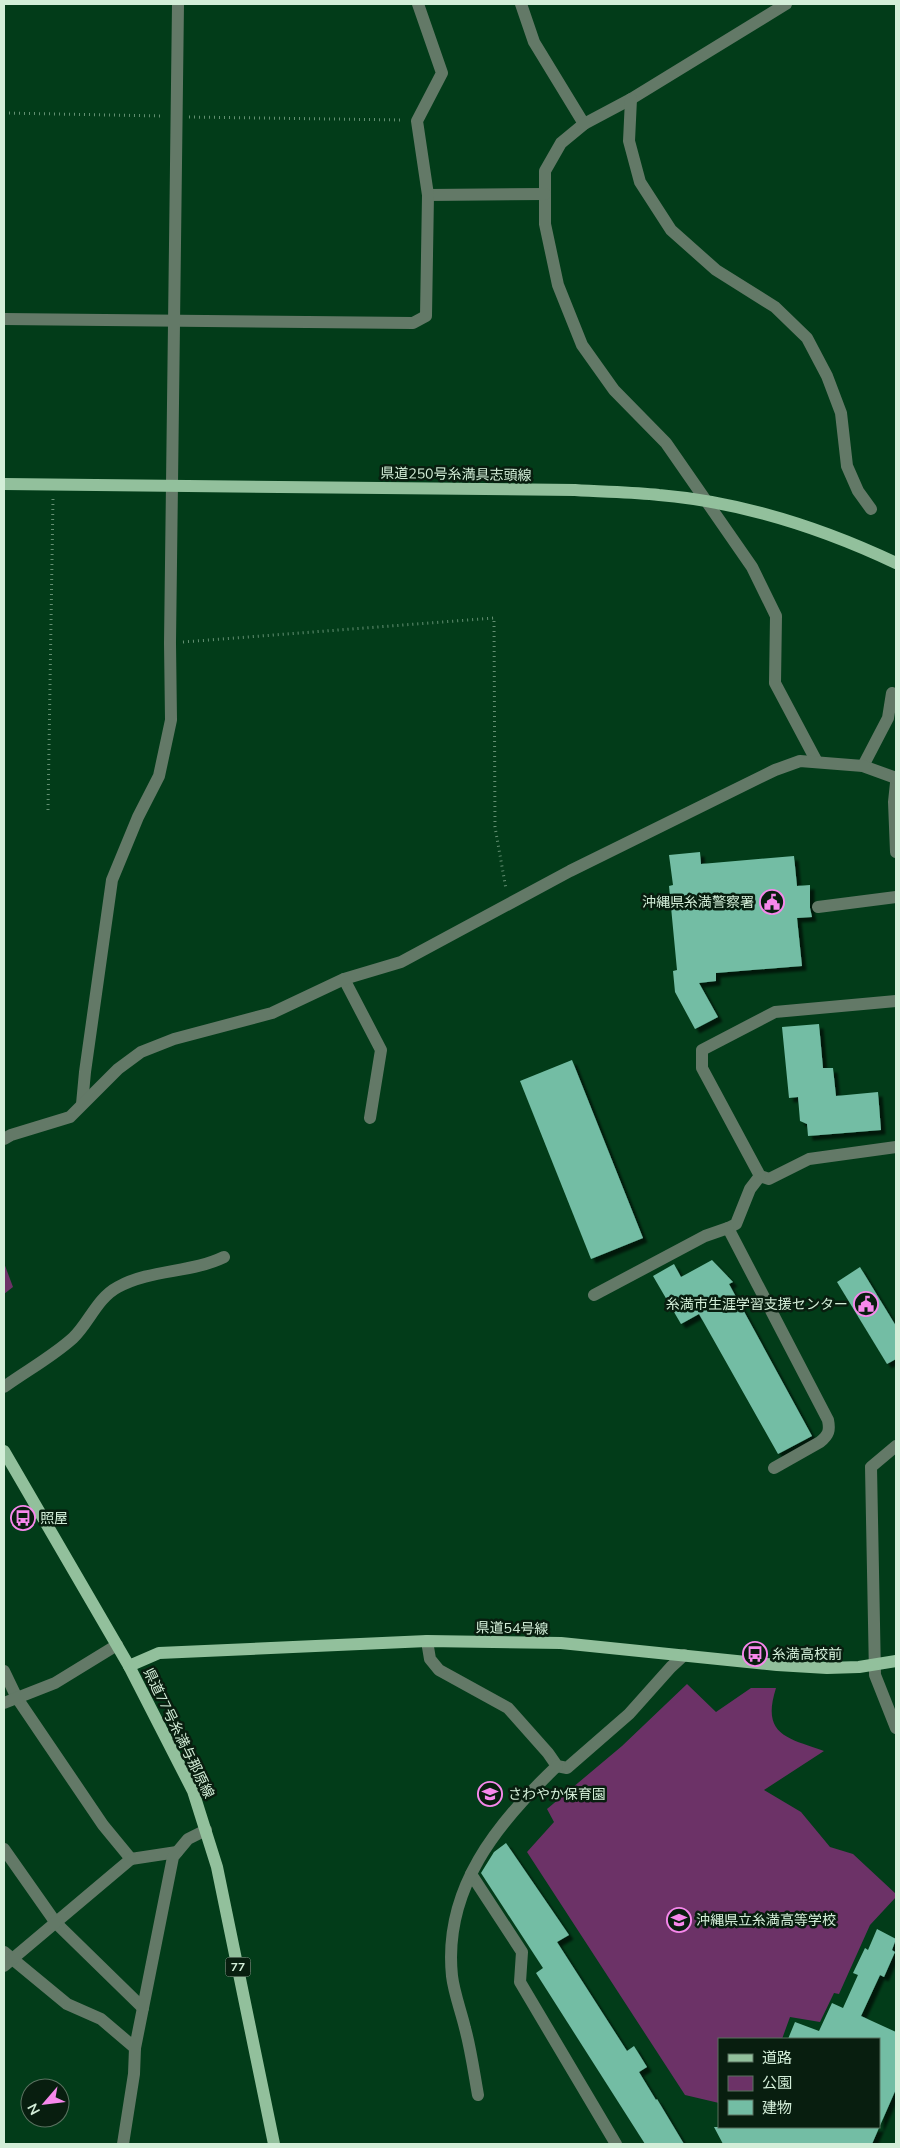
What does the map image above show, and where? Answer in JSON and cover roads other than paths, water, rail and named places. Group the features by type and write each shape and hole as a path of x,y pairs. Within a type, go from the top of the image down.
{"main road":[{"name":"県道250号糸満具志頭線","path":"4,484 576,490 660,495 706,502 789,521 864,548 896,563"},
{"name":"県道77号糸満与那原線","path":"4,1451 118,1645 189,1783 206,1830 228,1914 274,2144"},
{"name":"県道54号線","path":"129,1666 159,1653 427,1641 561,1643 777,1665 828,1668 896,1661"}],"street":[{"path":"82,1104 112,880 138,817 159,776 171,720 170,643 178,4"},
{"path":"4,319 413,322 426,316 428,195 417,121 442,73 418,4"},
{"path":"521,4 534,42 584,124"},
{"path":"786,4 631,99 584,124 561,143 545,171 545,224 558,285 582,345 614,390 666,443 752,567 776,616 775,683 817,762"},
{"path":"631,99 629,141 640,182 671,230 716,270 775,307 808,338 827,376 841,414 847,466 858,490 870,509"},
{"path":"428,195 545,194"},
{"path":"864,766 888,718 892,694"},
{"path":"4,1139 11,1135 70,1117 118,1069 141,1052 174,1039 272,1013 344,979 401,962 508,903 775,770 800,761 817,762 864,766 896,778"},
{"path":"896,783 894,802 896,852"},
{"path":"818,907 896,897"},
{"path":"344,979 381,1050 370,1118"},
{"path":"896,1001 775,1012 702,1050 702,1068 760,1176 769,1179 809,1159 896,1147"},
{"path":"594,1295 706,1236 736,1224 750,1189 760,1176"},
{"path":"728,1228 828,1420 830,1429 826,1437 820,1442 774,1468"},
{"path":"4,1387 73,1338 102,1300 115,1288 144,1276 209,1264 224,1257"},
{"path":"896,1446 871,1467 875,1675 896,1728"},
{"path":"427,1641 430,1659 439,1670 508,1708 548,1753 557,1766 567,1768 622,1720 670,1667 684,1655"},
{"path":"4,1703 55,1683 118,1645"},
{"path":"4,1671 17,1698 103,1825 131,1859"},
{"path":"478,2096 469,2046 452,1977 452,1946 459,1902 476,1861 500,1826 557,1766"},
{"path":"123,2144 134,2074 135,2048 173,1857 188,1839 206,1830"},
{"path":"4,1849 56,1923 143,2008"},
{"path":"135,2048 101,2019 67,2004 7,1959 56,1923 131,1859 177,1852"},
{"path":"471,1874 522,1952 520,1982 616,2144"}],"place":[{"name":"沖縄県糸満警察署","path":"772,902"},
{"name":"糸満市生涯学習支援センター","path":"866,1304"},
{"name":"照屋","path":"23,1518"},
{"name":"糸満高校前","path":"755,1654"},
{"name":"さわやか保育園","path":"490,1794"},
{"name":"沖縄県立糸満高等学校","path":"679,1920"}]}
